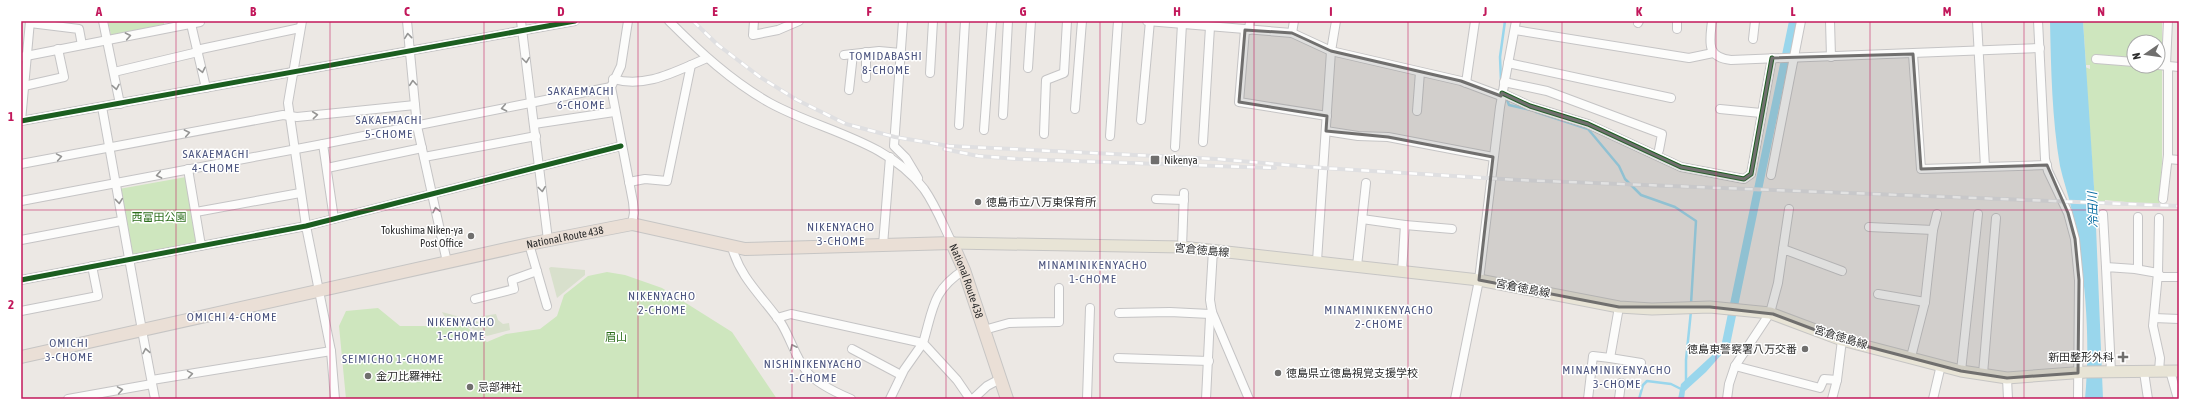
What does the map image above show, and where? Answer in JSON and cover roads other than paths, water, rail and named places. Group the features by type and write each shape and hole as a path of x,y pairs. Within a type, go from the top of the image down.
{"highway":[{"name":"National Route 438","path":"21,357 529,244 632,224 745,249 952,243 964,270 1007,399"}],"main road":[{"name":"宮倉徳島線","path":"952,243 1182,247 1317,261 1479,280 1619,307 1652,310 1710,307 1770,313 1842,340 1961,370 2007,378 2107,372"},
{"path":"2107,372 2169,371"}],"street":[{"path":"103,21 120,104"},
{"path":"407,21 417,126 447,262"},
{"path":"521,21 548,240"},
{"path":"82,45 79,30 28,24 24,56 24,86 21,121 572,21"},
{"path":"628,21 621,66 613,79 611,87 614,112 634,213 632,224"},
{"path":"669,21 707,58 732,78 770,102 803,119 876,149 890,157 910,174 923,189 933,203 952,243"},
{"path":"754,21 753,35 778,30 799,21"},
{"path":"903,21 902,53 894,146 906,158 923,189"},
{"path":"930,73 932,21"},
{"path":"959,125 965,21"},
{"path":"984,130 992,21"},
{"path":"1003,115 1008,21"},
{"path":"1028,68 1031,21"},
{"path":"1044,134 1046,80 1064,73 1067,21"},
{"path":"1075,109 1082,21"},
{"path":"1110,136 1118,21"},
{"path":"1147,21 1292,33 1331,51 1466,83 1502,94 1530,106 1588,124 1681,167 1744,179 1751,174 1772,58"},
{"path":"1141,120 1150,21"},
{"path":"1250,21 1247,30 1239,102 1327,116"},
{"path":"1292,33 1294,21"},
{"path":"1317,261 1331,51 1336,21"},
{"path":"1466,83 1475,21"},
{"path":"1455,399 1479,280 1493,157 1502,94 1516,21"},
{"path":"1712,21 1709,44 1713,53 1724,59 1731,60 2040,48"},
{"path":"1752,39 1755,21"},
{"path":"1771,175 1801,21"},
{"path":"1830,21 1831,57"},
{"path":"1977,21 1985,167"},
{"path":"2038,21 2047,165 2068,213 2075,239 2079,280 2082,373 2078,399"},
{"path":"2166,43 2168,21"},
{"path":"24,56 198,22 198,52 206,88"},
{"path":"114,72 198,52 201,49 301,24 288,103 300,193 318,292 331,351 335,399"},
{"path":"1175,147 1182,24"},
{"path":"1202,142 1210,27"},
{"path":"1515,30 1689,58 1713,53"},
{"path":"24,86 64,77 58,49"},
{"path":"844,56 866,52 902,53"},
{"path":"866,52 866,78"},
{"path":"849,90 853,54"},
{"path":"1913,54 1921,169 2047,165"},
{"path":"613,79 623,82 657,80 707,58"},
{"path":"2096,59 2126,61"},
{"path":"1508,63 1671,98"},
{"path":"629,182 646,179 667,182 691,65"},
{"path":"2166,65 2179,67"},
{"path":"1417,111 1420,72"},
{"path":"2163,199 2168,159 2164,74"},
{"path":"1504,82 1547,91 1662,134 1660,150"},
{"path":"21,201 417,126 611,87"},
{"path":"21,164 283,115 297,117 415,105"},
{"path":"102,107 117,183 121,221 130,259 155,399"},
{"path":"1720,109 1761,114"},
{"path":"534,124 614,112"},
{"path":"1326,130 1358,136 1388,137 1493,157"},
{"path":"326,168 536,136"},
{"path":"323,144 334,219"},
{"path":"21,280 306,226 621,146"},
{"path":"883,245 890,157"},
{"path":"2168,159 2179,160"},
{"path":"188,169 201,246"},
{"path":"1357,266 1366,183"},
{"path":"196,212 300,193"},
{"path":"1156,199 1184,196 1182,247"},
{"path":"1727,399 1729,384 1735,366 1770,313 1778,283 1789,209"},
{"path":"1912,357 1925,302 1933,230 1937,214"},
{"path":"1961,370 1978,214"},
{"path":"2103,214 2106,267 2107,372"},
{"path":"2138,217 2138,269"},
{"path":"1983,374 1996,218"},
{"path":"2159,218 2158,273 2153,326 2160,358 2169,371 2178,399"},
{"path":"1362,219 1405,225 1452,229"},
{"path":"21,240 121,221"},
{"path":"1402,271 1405,225"},
{"path":"1870,226 1933,230"},
{"path":"529,244 547,306"},
{"path":"732,247 740,271 777,318 808,373 837,393 851,399"},
{"path":"1783,249 1842,271"},
{"path":"1206,399 1209,362 1211,313 1210,300 1213,250"},
{"path":"21,311 98,296 92,266"},
{"path":"2106,267 2138,269 2158,273 2161,277 2179,277"},
{"path":"890,399 902,375 924,343 937,294 949,279 964,270"},
{"path":"475,298 514,288 512,280 537,271"},
{"path":"984,330 1009,323 1059,322 1059,288"},
{"path":"1878,294 1925,302"},
{"path":"1610,358 1619,307"},
{"path":"1087,399 1090,308"},
{"path":"1119,313 1211,313"},
{"path":"1211,313 1249,399"},
{"path":"777,318 791,314 924,343 957,380 970,399"},
{"path":"2154,318 2179,319"},
{"path":"1832,399 1837,380 1842,340"},
{"path":"852,349 902,375"},
{"path":"68,399 152,382 331,351"},
{"path":"1588,399 1593,356 1640,363"},
{"path":"1118,358 1209,362"},
{"path":"1933,399 1941,365"},
{"path":"1735,366 1820,388 1824,379 1837,380"},
{"path":"2144,372 2148,399"},
{"path":"2007,378 2008,399"},
{"path":"973,399 986,386 1000,379"},
{"path":"1619,399 1621,383"}],"water":[{"path":"1789,21 1797,21 1730,345 1706,372 1685,391 1684,399 1678,399 1681,384 1721,347"},
{"name":"冷田川","path":"2050,21 2083,21 2095,202 2103,399 2085,399 2087,375 2086,302 2076,230 2057,148 2052,94"}],"waterway":[{"path":"1501,81 1500,57 1505,21"},
{"path":"1506,97 1509,105 1531,110"},
{"path":"1536,112 1588,129 1619,166 1625,179 1641,195 1675,207 1696,221 1691,304"},
{"path":"1686,381 1686,360 1691,311"},
{"path":"1639,399 1643,385 1647,381 1671,384 1683,390"}],"railway":[{"path":"693,21 718,45 760,77 797,100 846,124 895,137 949,146 1217,159 1323,168 1519,180 2179,206"},
{"path":"944,149 978,156 1018,159 1275,168"}],"place":[{"name":"Nikenya","path":"1155,160"},
{"name":"徳島市立八万東保育所","path":"978,202"},
{"name":"Tokushima Niken-ya Post Office","path":"471,236"},
{"name":"徳島東警察署八万交番","path":"1805,349"},
{"name":"新田整形外科","path":"2123,357"},
{"name":"徳島県立徳島視覚支援学校","path":"1278,373"},
{"name":"金刀比羅神社","path":"368,376"},
{"name":"忌部神社","path":"470,387"}],"district":[{"name":"TOMIDABASHI 8-CHOME","path":"886,63"},
{"name":"SAKAEMACHI 6-CHOME","path":"581,98"},
{"name":"SAKAEMACHI 5-CHOME","path":"389,127"},
{"name":"SAKAEMACHI 4-CHOME","path":"216,161"},
{"name":"NIKENYACHO 3-CHOME","path":"841,234"},
{"name":"MINAMINIKENYACHO 1-CHOME","path":"1093,272"},
{"name":"NIKENYACHO 2-CHOME","path":"662,303"},
{"name":"OMICHI 4-CHOME","path":"232,317"},
{"name":"MINAMINIKENYACHO 2-CHOME","path":"1379,317"},
{"name":"NIKENYACHO 1-CHOME","path":"461,329"},
{"name":"OMICHI 3-CHOME","path":"69,350"},
{"name":"SEIMICHO 1-CHOME","path":"393,359"},
{"name":"NISHINIKENYACHO 1-CHOME","path":"813,371"},
{"name":"MINAMINIKENYACHO 3-CHOME","path":"1617,377"}],"park label":[{"name":"西富田公園","path":"159,217"},
{"name":"眉山","path":"616,337"}]}
